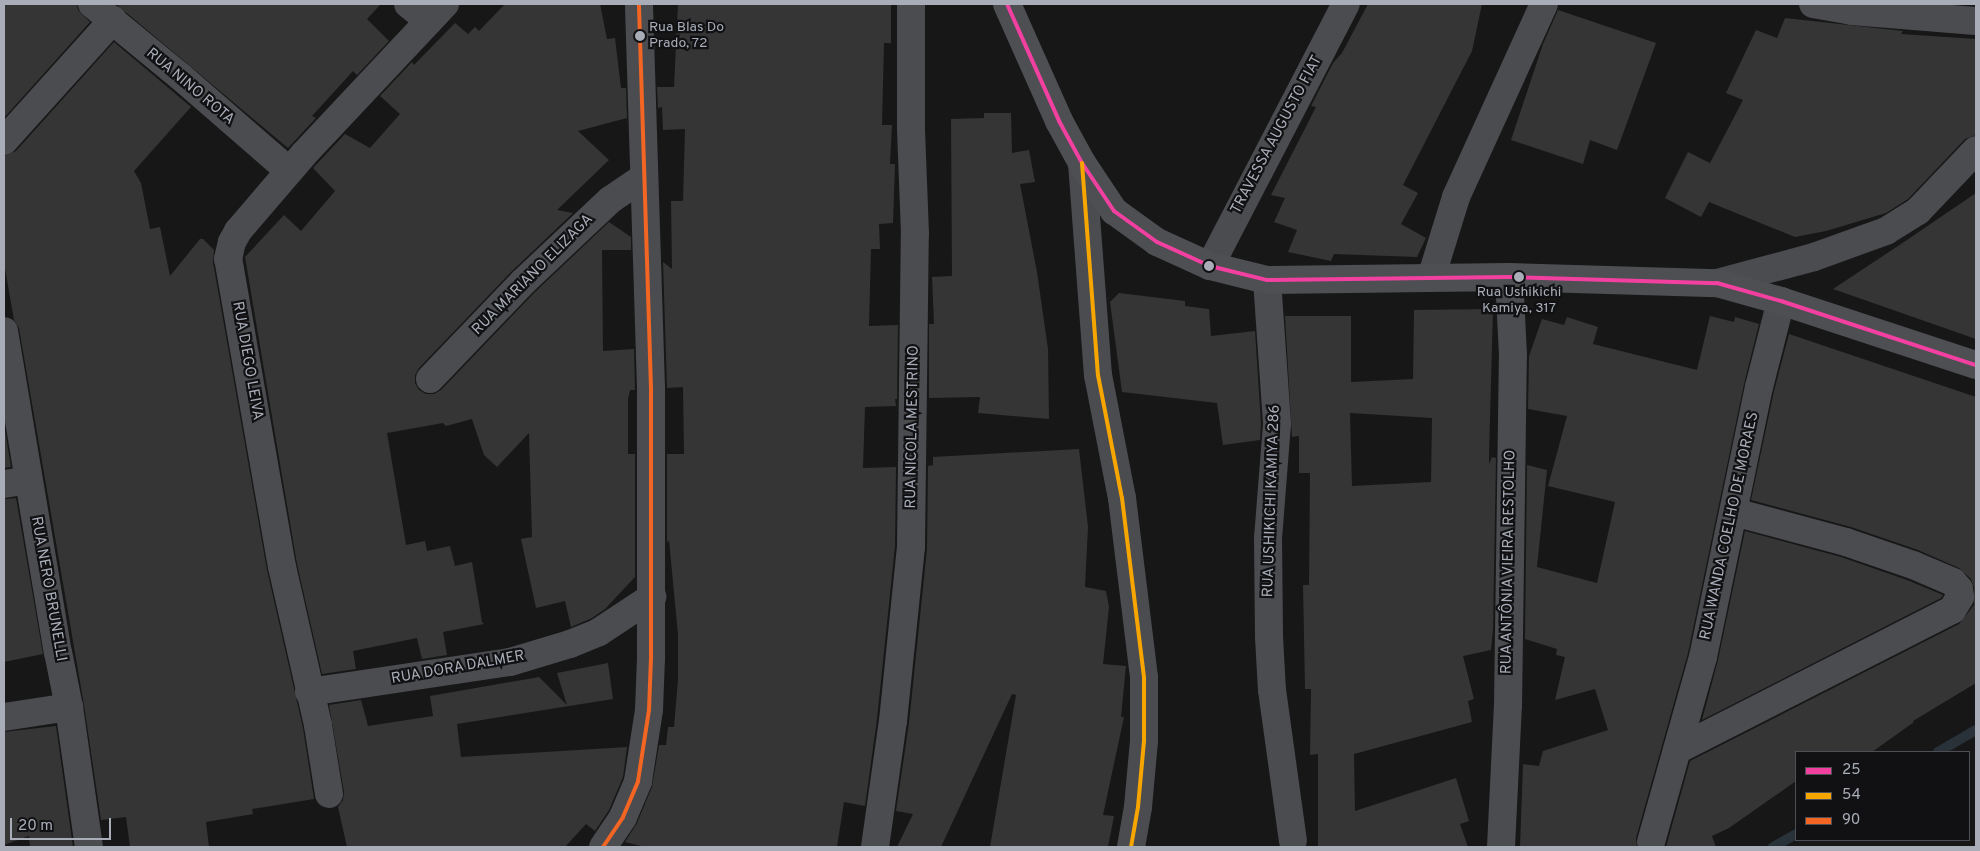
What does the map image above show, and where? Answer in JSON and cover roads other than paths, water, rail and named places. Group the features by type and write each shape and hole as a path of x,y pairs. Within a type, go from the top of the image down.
{"main road":[{"path":"1007,4 1059,121 1082,163 1114,211 1157,242 1210,266 1267,280 1509,277 1717,283 1782,301 1976,365"}],"street":[{"path":"603,847 623,816 638,781 649,710 652,597 651,388 639,4"},
{"name":"RUA NICOLA MESTRINO","path":"875,847 894,712 911,547 915,253 911,129 911,4"},
{"name":"TRAVESSA AUGUSTO FIAT","path":"1210,266 1346,4"},
{"path":"1432,278 1456,197 1544,4"},
{"path":"1814,4 1852,11 1976,21"},
{"name":"RUA DIEGO LEIVA","path":"329,794 318,725 282,567 228,259 232,242 238,231 427,9"},
{"path":"4,141 102,12"},
{"name":"RUA NINO ROTA","path":"102,12 289,171"},
{"path":"1717,283 1814,257 1886,231 1918,211 1976,150"},
{"path":"1082,163 1098,375 1122,498 1144,678 1144,741 1138,807 1131,847"},
{"name":"RUA MARIANO ELIZAGA","path":"430,379 524,282 610,200 643,178"},
{"name":"RUA ANTÔNIA VIEIRA RESTOLHO","path":"1501,847 1508,706 1513,356 1509,277"},
{"name":"RUA USHIKICHI KAMIYA 286","path":"1267,280 1277,424 1267,548 1269,637 1272,690 1293,841"},
{"name":"RUA WANDA COELHO DE MORAES","path":"1651,842 1703,657 1759,387 1782,301"},
{"name":"RUA NERO BRUNELLI","path":"4,331 16,482 69,707 89,847"},
{"path":"1677,750 1952,610 1960,596 1959,589 1953,582 1913,565 1846,542 1734,512"},
{"name":"RUA DORA DALMER","path":"309,692 510,662 570,644 599,632 652,597"},
{"path":"4,717 69,707"}],"waterway":[{"path":"1940,751 1976,730"},
{"path":"1773,847 1795,835"}],"place":[{"name":"Rua Blas Do Prado, 72","path":"640,36"},
{"name":"Rua Ushikichi Kamiya, 317","path":"1519,277"}]}
